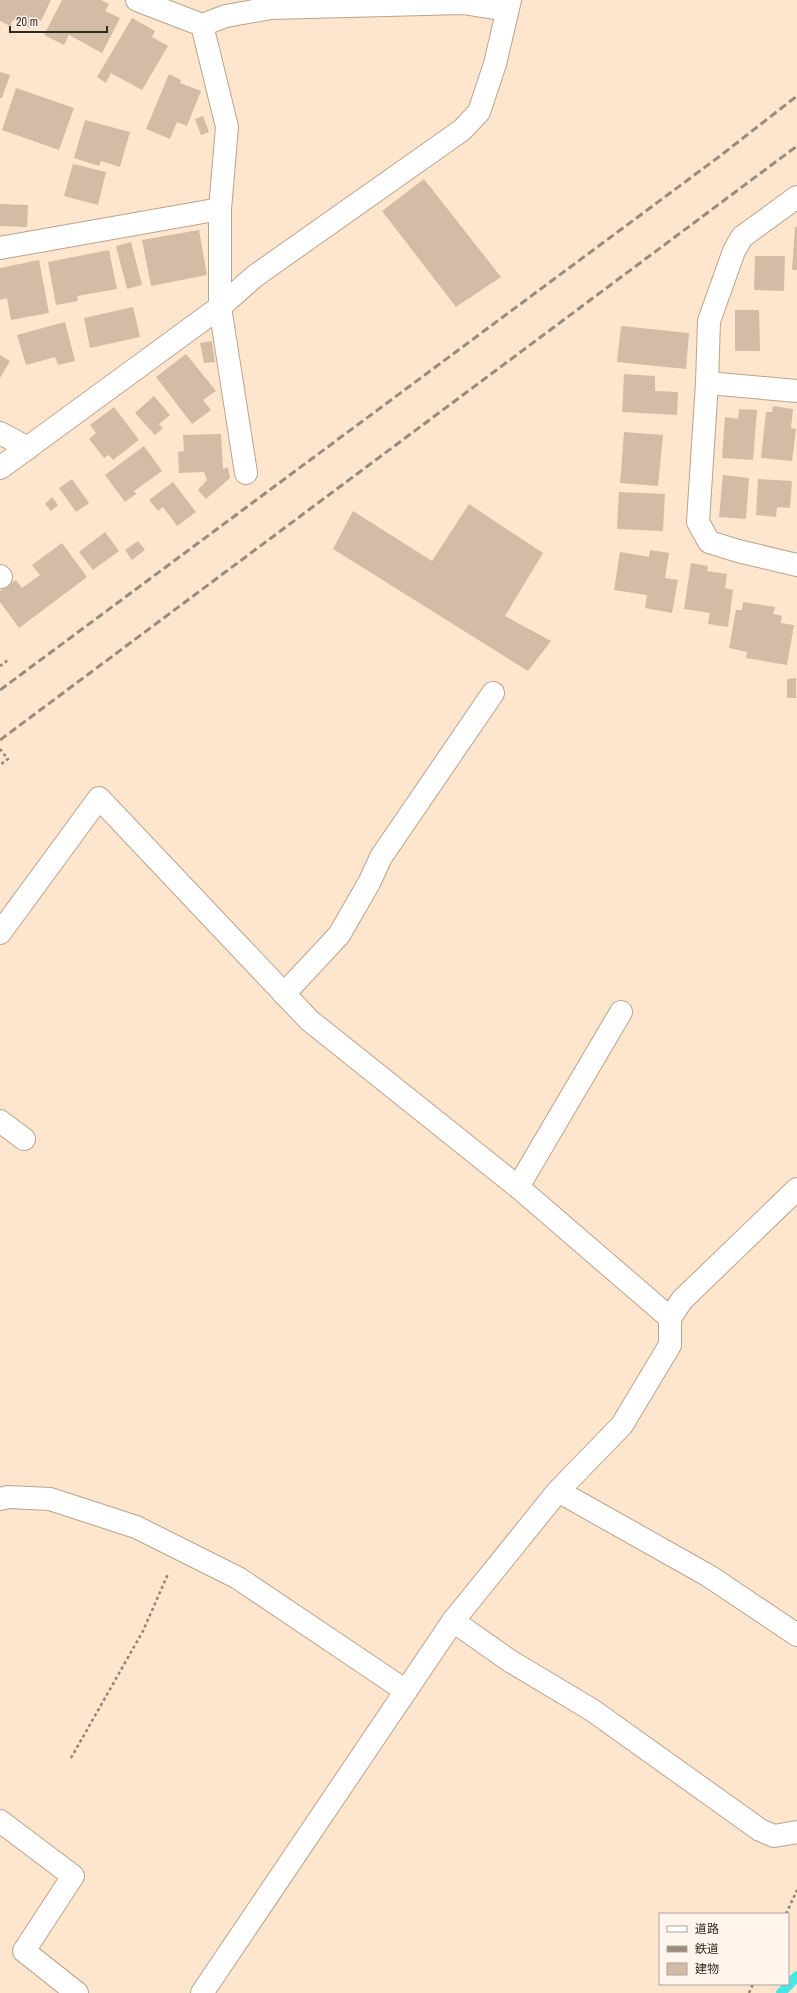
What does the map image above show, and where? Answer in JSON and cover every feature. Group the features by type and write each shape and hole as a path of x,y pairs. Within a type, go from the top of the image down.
{"street":[{"path":"0,468 220,308 255,276 462,130 479,112 495,64 509,5 463,3 271,8 226,16 202,26 137,0"},
{"path":"202,26 227,127 220,209 220,308 246,473"},
{"path":"797,197 742,237 734,251 709,321 707,383 698,522 709,542 738,551 797,565"},
{"path":"0,248 220,209"},
{"path":"707,383 797,391"},
{"path":"0,433 28,448"},
{"path":"284,994 340,935 370,883 381,857 493,693"},
{"path":"0,933 99,798 309,1020 518,1187 670,1318"},
{"path":"518,1187 621,1012"},
{"path":"0,1122 24,1139"},
{"path":"202,1993 453,1621 558,1491 622,1425 670,1345 670,1318 682,1300 797,1189"},
{"path":"558,1491 709,1576 797,1635"},
{"path":"0,1499 8,1497 50,1499 136,1527 238,1578 406,1691"},
{"path":"453,1621 510,1661 592,1710 760,1830 774,1836 797,1832"},
{"path":"0,1821 73,1876 24,1951 77,1993"}],"path":[{"path":"0,666 8,660"},
{"path":"0,749 8,759 0,765"},
{"path":"72,1758 143,1631 179,1548"},
{"path":"786,1913 797,1890"}],"building":[{"path":"0,0 51,0 41,21 35,18 30,28 13,20 10,26 0,21"},
{"path":"62,0 101,0 109,4 105,11 120,18 102,53 69,35 64,45 44,35"},
{"path":"132,18 155,31 152,37 168,46 142,90 111,73 106,83 97,77"},
{"path":"0,72 10,75 2,98 0,98"},
{"path":"169,74 181,80 180,83 201,91 187,126 177,122 170,139 146,129"},
{"path":"16,88 74,108 59,150 2,130"},
{"path":"203,116 209,132 201,135 195,119"},
{"path":"85,120 130,132 120,167 101,161 99,166 74,158"},
{"path":"73,164 106,172 98,205 64,196"},
{"path":"424,179 501,277 456,307 382,211"},
{"path":"0,204 28,205 27,227 0,226"},
{"path":"795,227 797,227 797,270 792,270"},
{"path":"199,230 207,275 151,286 142,240"},
{"path":"131,242 142,285 127,289 116,246"},
{"path":"109,250 117,289 77,296 78,301 56,305 48,262"},
{"path":"755,256 785,256 784,291 754,290"},
{"path":"39,260 49,313 11,320 7,298 0,300 0,268"},
{"path":"133,307 140,337 90,348 84,318"},
{"path":"735,310 759,310 760,351 735,351"},
{"path":"65,322 75,361 58,365 55,357 26,365 17,335"},
{"path":"621,326 689,333 686,369 617,362"},
{"path":"212,341 215,362 204,363 200,343"},
{"path":"186,354 216,391 203,400 211,410 192,424 156,377"},
{"path":"0,355 10,361 0,378"},
{"path":"624,374 655,376 655,391 678,392 677,415 622,412"},
{"path":"154,396 170,415 159,424 163,428 155,435 135,413"},
{"path":"773,406 793,409 791,428 796,429 792,461 761,458 766,412 772,412"},
{"path":"114,407 139,440 113,460 109,455 104,458 89,439 96,433 90,425"},
{"path":"739,409 757,410 753,460 722,458 725,417 738,419"},
{"path":"624,432 663,435 658,486 620,483"},
{"path":"221,434 223,469 228,467 230,478 206,499 198,490 207,480 204,472 179,473 178,452 184,451 183,435"},
{"path":"144,446 162,471 134,491 136,494 125,502 105,475"},
{"path":"723,475 749,478 746,519 719,517"},
{"path":"72,479 89,503 76,512 59,488"},
{"path":"758,479 792,481 790,508 777,507 776,517 756,515"},
{"path":"173,482 196,512 177,526 163,507 158,511 149,500"},
{"path":"619,492 665,494 663,531 617,529"},
{"path":"52,497 58,505 51,511 45,504"},
{"path":"469,504 543,553 505,616 551,641 528,671 333,549 353,511 432,561"},
{"path":"105,532 119,551 93,570 79,552"},
{"path":"138,541 145,550 132,560 125,550"},
{"path":"62,543 87,577 19,628 0,602 0,591 16,580 22,588 40,575 32,565"},
{"path":"650,550 669,553 665,578 678,580 672,613 645,608 647,595 614,590 620,552 649,557"},
{"path":"691,563 708,566 707,571 727,574 725,588 733,590 728,627 708,624 710,613 684,609"},
{"path":"743,602 775,607 773,614 782,616 781,623 794,625 787,665 746,658 747,652 729,648 736,610 742,610"},
{"path":"796,678 796,698 787,698 787,679"}],"waterway":[{"path":"789,1984 797,1976"},
{"path":"781,1993 789,1985"}],"railway":[{"path":"0,690 720,156 797,96"},
{"path":"0,740 797,146"}]}
